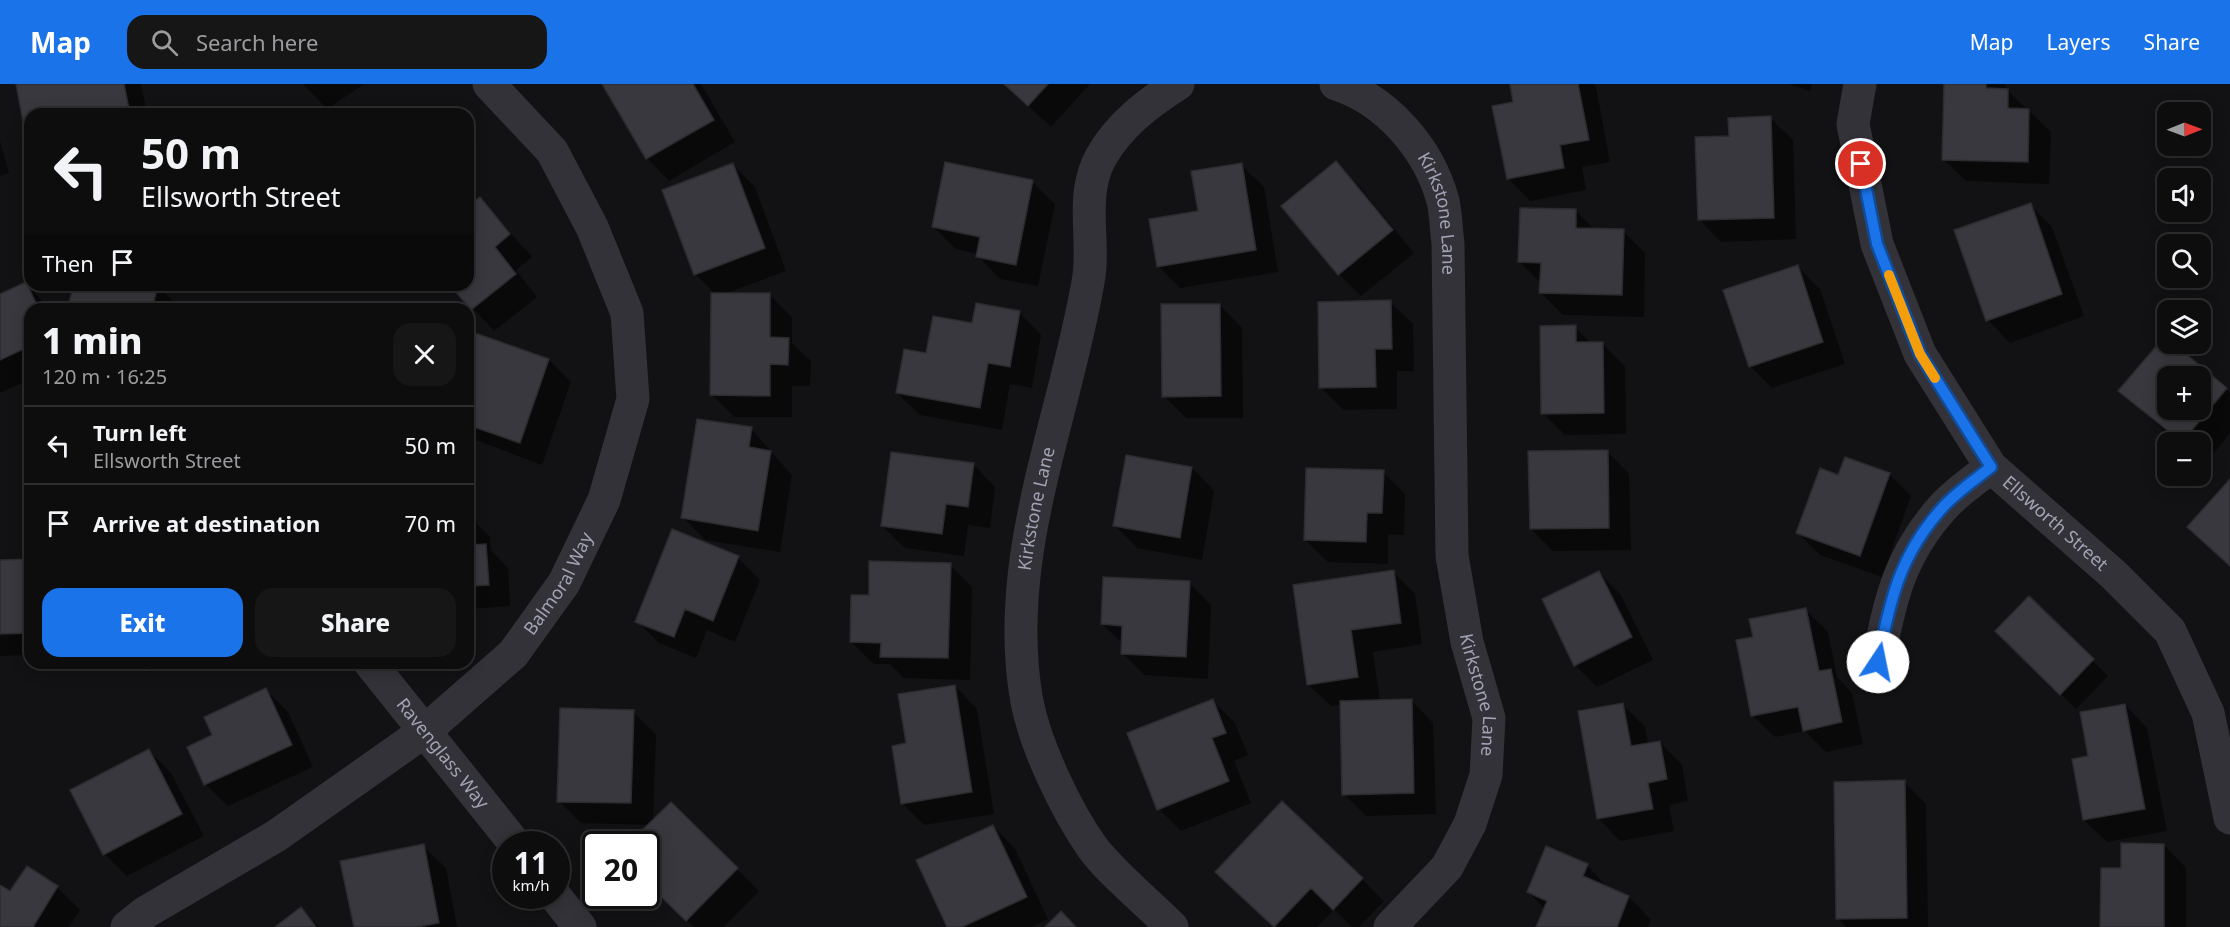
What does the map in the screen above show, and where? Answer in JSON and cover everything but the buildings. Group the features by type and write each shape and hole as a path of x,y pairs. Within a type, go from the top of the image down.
{"street":[{"name":"Balmoral Way","path":"127,927 146,912 276,836 425,731 513,654 564,583 604,500 633,399 627,313 592,227 552,151 489,84"},
{"name":"Kirkstone Lane","path":"1172,927 1093,849 1054,783 1028,703 1021,614 1030,528 1089,279 1090,194 1100,159 1124,124 1178,84"},
{"name":"Kirkstone Lane","path":"1336,84 1379,106 1408,133 1430,168 1443,201 1448,243 1452,556 1467,642 1489,718 1486,775 1470,824 1447,867 1390,927"},
{"name":"Ellsworth Street","path":"1860,84 1853,124 1877,244 1920,354 1991,467 2114,574 2170,631 2208,713 2230,818"},
{"path":"1878,662 1890,599 1909,554 1945,505 1991,467"},
{"name":"Ravenglass Way","path":"375,669 505,831"},
{"path":"565,909 580,927"}],"slow traffic":[{"path":"1889,275 1920,354 1935,378"}],"route":[{"path":"1861,164 1877,244 1920,354 1991,467 1945,505 1909,554 1890,599 1878,662"}]}
